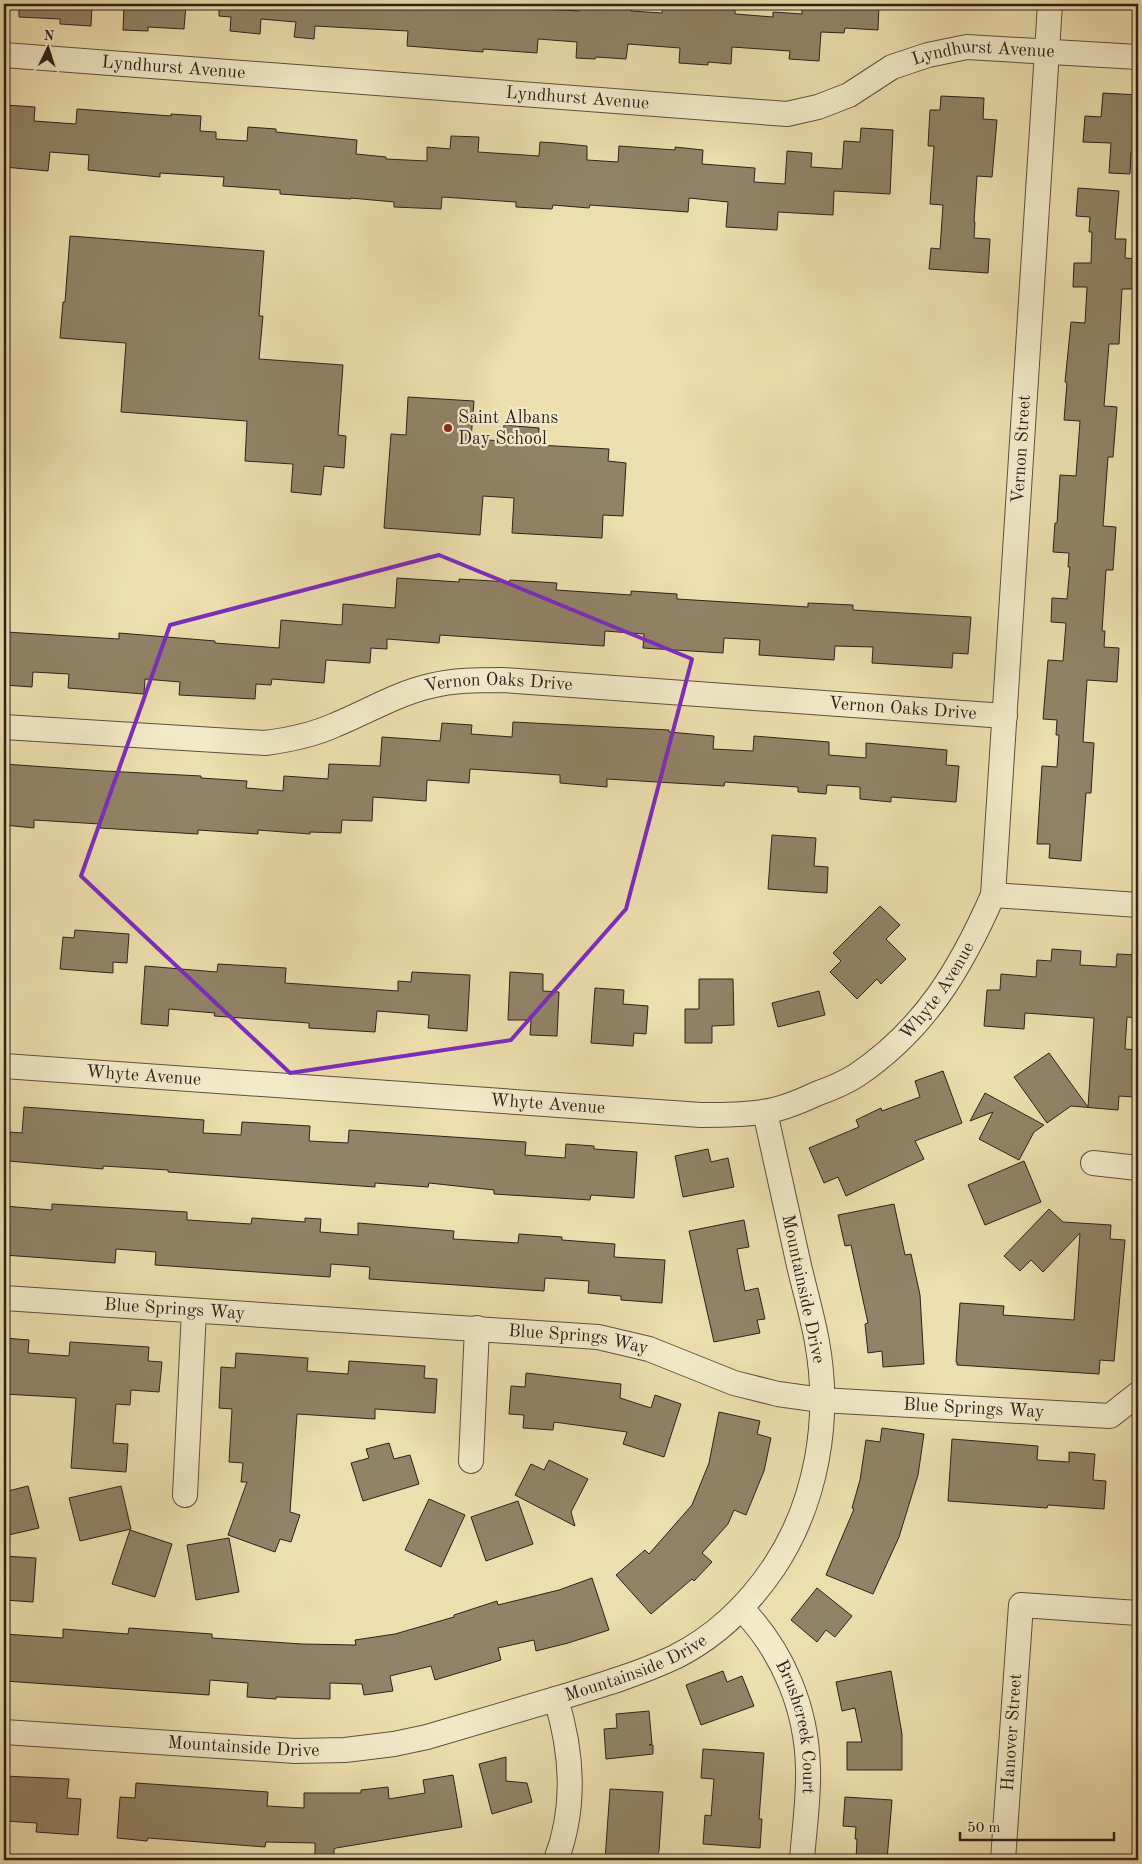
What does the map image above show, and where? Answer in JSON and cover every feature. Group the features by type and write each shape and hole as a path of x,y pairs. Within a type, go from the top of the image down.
{"street":[{"name":"Vernon Street","path":"993,896 1050,4"},
{"name":"Lyndhurst Avenue","path":"4,55 787,114 818,107 849,95 892,67 928,54 967,47 1138,57"},
{"name":"Vernon Oaks Drive","path":"4,727 264,743 285,740 333,726 395,697 429,686 461,681 502,680 1004,716"},
{"path":"993,896 1138,905"},
{"name":"Whyte Avenue","path":"4,1066 701,1115 735,1116 764,1112 805,1099 856,1076 895,1045 925,1015 950,979 976,933 993,896"},
{"name":"Mountainside Drive","path":"4,1732 295,1751 345,1750 394,1744 426,1737 637,1674 677,1656 702,1641 741,1608 761,1585 785,1549 804,1510 816,1468 820,1436 821,1400 817,1342 764,1112"},
{"path":"1093,1163 1138,1168"},
{"name":"Blue Springs Way","path":"4,1298 598,1337 649,1349 681,1360 734,1383 778,1394 821,1400 1110,1416 1138,1394"},
{"path":"185,1495 194,1311"},
{"path":"471,1461 477,1328"},
{"name":"Hanover Street","path":"1003,1860 1021,1606 1138,1613"},
{"name":"Brushcreek Court","path":"741,1608 763,1634 780,1661 794,1690 803,1721 808,1769 802,1860"},
{"path":"556,1698 564,1727 570,1777 567,1818 556,1860"}],"highlighted area":[{"path":"439,555 692,659 626,909 511,1040 290,1073 81,876 170,625"}],"building":[{"path":"19,4 92,4 91,26 60,24 60,19 19,17"},
{"path":"124,4 186,4 184,29 148,27 148,31 123,30"},
{"path":"219,4 541,4 541,9 579,11 580,4 631,4 631,11 662,13 663,4 735,4 735,14 773,17 773,12 802,14 802,4 879,4 878,30 845,28 844,33 821,32 819,61 789,59 790,51 732,47 731,64 708,62 708,65 679,63 680,48 628,44 626,59 596,57 595,59 576,58 577,42 538,39 537,53 483,49 483,52 407,46 408,31 315,26 314,39 294,37 296,22 261,19 260,34 230,31 231,17 219,16"},
{"path":"1103,93 1138,95 1138,153 1131,152 1130,174 1109,173 1111,143 1083,142 1085,116 1101,117"},
{"path":"941,96 984,98 983,119 997,120 992,177 977,176 974,222 974,238 990,239 988,273 929,269 931,248 940,249 943,205 930,204 934,146 928,146 930,110 940,110"},
{"path":"5,105 35,107 34,121 76,124 77,109 171,116 171,114 201,116 200,131 216,132 216,139 247,141 248,127 276,129 276,132 357,140 356,154 386,157 386,159 427,161 427,147 450,149 451,136 479,137 478,152 539,156 540,142 556,143 587,146 587,160 618,162 619,146 675,150 675,147 703,150 702,164 755,168 754,182 785,184 787,151 812,153 811,167 842,169 844,141 860,142 861,128 893,130 890,194 834,191 833,215 778,212 777,230 726,227 728,202 689,198 688,212 590,205 589,208 553,205 552,209 516,207 516,202 442,197 441,209 394,207 394,202 280,194 280,190 223,186 224,177 160,173 160,177 88,170 89,155 50,152 48,171 4,167"},
{"path":"1078,188 1119,191 1115,239 1126,239 1125,258 1137,259 1136,289 1122,289 1119,344 1109,344 1104,406 1117,407 1113,457 1108,457 1103,526 1116,527 1113,570 1106,570 1102,631 1105,631 1104,647 1119,648 1117,682 1087,680 1083,742 1094,743 1091,793 1086,793 1081,861 1049,858 1050,844 1037,844 1042,766 1057,767 1059,735 1056,735 1057,720 1043,719 1048,660 1063,661 1066,623 1051,622 1052,598 1067,599 1070,567 1068,567 1069,553 1053,552 1055,523 1057,523 1060,475 1076,476 1080,421 1064,420 1067,383 1065,382 1071,322 1085,323 1087,287 1073,287 1074,263 1091,263 1092,232 1089,232 1090,217 1076,216"},
{"path":"70,236 264,251 259,316 263,316 259,359 343,365 338,435 346,436 344,468 324,466 321,495 291,492 293,464 245,461 247,421 121,412 126,343 60,338"},
{"path":"408,397 474,401 471,439 503,441 504,425 539,428 538,445 609,449 608,461 626,463 623,516 603,515 602,538 512,533 514,498 483,496 480,535 384,528 391,434 406,435"},
{"path":"397,578 459,582 459,579 557,583 556,590 631,595 631,591 677,594 677,599 808,607 808,603 853,605 853,610 971,617 968,654 953,653 952,668 872,663 873,647 835,646 834,660 759,655 760,640 724,638 723,653 643,648 644,634 605,631 604,646 440,635 439,643 387,639 387,649 371,648 370,663 326,660 324,683 272,679 271,685 256,684 255,699 179,695 180,682 145,679 144,694 68,688 69,674 33,672 32,687 4,685 6,632 119,639 119,633 279,648 281,620 342,625 343,604 395,608"},
{"path":"513,722 669,730 669,732 714,736 713,749 753,751 754,736 829,742 829,755 866,758 866,743 947,750 946,765 959,766 956,802 891,797 891,802 860,799 860,787 827,785 826,794 798,792 798,787 725,782 724,786 607,779 607,787 560,783 560,775 470,769 469,783 427,780 426,801 373,797 372,821 342,820 341,833 310,832 310,834 258,830 258,834 198,830 198,834 100,828 100,824 34,820 34,828 4,825 4,764 201,776 201,778 247,781 246,788 283,791 284,776 328,779 329,764 380,766 382,737 440,741 442,723 472,725 471,734 512,737"},
{"path":"772,835 816,838 814,866 828,867 827,893 768,889"},
{"path":"880,906 900,925 886,939 906,959 881,984 877,979 857,999 830,972 841,961 833,953"},
{"path":"75,930 129,934 127,963 113,962 113,973 60,969 63,937 74,938"},
{"path":"1052,949 1081,951 1080,965 1116,967 1117,954 1138,955 1136,999 1138,1000 1138,1018 1127,1017 1125,1049 1137,1050 1134,1097 1119,1096 1118,1110 1071,1106 1047,1123 1014,1077 1049,1053 1088,1107 1094,1018 1025,1013 1024,1029 984,1026 987,990 1000,990 1001,974 1036,977 1037,960 1051,961"},
{"path":"218,964 286,968 285,983 398,991 398,981 411,982 412,972 470,975 467,1031 428,1028 429,1015 377,1011 375,1032 309,1028 309,1023 214,1016 215,1013 169,1009 168,1026 141,1024 145,966 217,972"},
{"path":"510,972 543,974 543,991 559,992 557,1036 530,1035 531,1020 508,1020"},
{"path":"699,979 733,979 734,1025 712,1026 712,1043 685,1043 685,1009 699,1009"},
{"path":"595,988 624,990 623,1004 648,1006 646,1034 634,1033 633,1046 591,1043"},
{"path":"819,991 825,1015 778,1027 772,1003"},
{"path":"943,1071 962,1123 915,1141 924,1159 846,1196 838,1177 824,1183 809,1148 859,1127 856,1120 881,1108 882,1111 920,1097 915,1081"},
{"path":"985,1093 1044,1125 1034,1132 1019,1160 979,1139 993,1112 970,1121"},
{"path":"24,1107 204,1120 203,1133 241,1135 242,1122 310,1126 309,1141 348,1143 349,1130 526,1142 525,1155 565,1158 566,1144 594,1146 594,1149 637,1152 634,1198 591,1195 590,1200 494,1194 494,1190 429,1183 428,1187 375,1183 375,1187 168,1172 168,1170 103,1166 103,1169 8,1161 10,1132 22,1133"},
{"path":"708,1149 711,1162 728,1158 734,1187 683,1197 675,1156"},
{"path":"1024,1161 1041,1202 985,1225 968,1185"},
{"path":"52,1204 187,1212 187,1220 251,1224 252,1218 305,1222 305,1218 321,1219 320,1232 358,1235 358,1223 454,1231 453,1239 518,1243 519,1234 562,1237 562,1240 615,1244 614,1257 665,1260 662,1303 621,1300 621,1296 588,1293 589,1281 545,1278 544,1291 369,1279 370,1267 331,1264 330,1277 155,1265 156,1252 116,1249 115,1263 4,1255 4,1206 52,1210"},
{"path":"894,1204 905,1255 911,1254 920,1295 924,1364 883,1367 882,1351 868,1353 865,1324 868,1323 851,1245 845,1246 838,1215"},
{"path":"1049,1209 1063,1222 1111,1225 1110,1239 1125,1240 1114,1361 1100,1360 1099,1374 957,1365 960,1303 1004,1306 1003,1315 1074,1320 1080,1233 1043,1272 1031,1260 1020,1271 1004,1256"},
{"path":"744,1220 749,1247 737,1249 745,1291 758,1288 765,1319 757,1320 760,1333 714,1342 689,1231"},
{"path":"4,1338 29,1340 28,1353 69,1356 70,1342 149,1347 148,1361 162,1362 159,1392 131,1390 130,1405 116,1404 113,1443 128,1444 126,1472 71,1468 76,1398 4,1394"},
{"path":"236,1353 308,1358 307,1371 348,1374 349,1361 425,1366 424,1378 437,1379 435,1413 375,1409 375,1419 297,1414 290,1512 300,1515 291,1542 280,1539 275,1552 228,1535 247,1482 241,1482 243,1463 229,1462 232,1409 219,1408 221,1367 235,1368"},
{"path":"526,1373 621,1384 620,1398 651,1408 655,1395 681,1404 664,1457 623,1444 627,1432 554,1422 553,1430 523,1428 524,1415 509,1414 511,1386 525,1387"},
{"path":"719,1412 760,1421 757,1434 771,1438 764,1471 746,1515 734,1510 728,1524 702,1553 712,1562 694,1581 692,1579 651,1614 616,1575 645,1550 649,1554 692,1505 709,1463"},
{"path":"882,1428 924,1434 918,1475 899,1537 873,1594 826,1575 854,1509 852,1508 860,1480 866,1440 880,1442"},
{"path":"952,1439 1038,1446 1037,1460 1069,1462 1069,1452 1095,1454 1093,1480 1106,1481 1104,1509 1048,1505 1047,1508 948,1501"},
{"path":"389,1443 394,1459 410,1455 419,1484 363,1501 351,1463 369,1458 366,1449"},
{"path":"549,1460 588,1479 571,1512 575,1526 515,1495 531,1464 544,1470"},
{"path":"28,1486 39,1528 4,1536 4,1492"},
{"path":"121,1486 131,1529 80,1541 69,1498"},
{"path":"429,1499 465,1515 441,1567 405,1550"},
{"path":"518,1501 533,1544 486,1561 471,1517"},
{"path":"130,1530 172,1544 155,1597 112,1584"},
{"path":"229,1538 239,1592 196,1600 187,1545"},
{"path":"4,1556 36,1558 33,1602 4,1600"},
{"path":"592,1578 609,1630 536,1651 534,1640 498,1648 501,1660 435,1680 431,1666 390,1676 393,1691 364,1695 362,1684 330,1683 330,1699 276,1697 276,1699 247,1697 248,1683 210,1680 209,1695 4,1681 4,1634 63,1638 63,1629 128,1634 129,1628 212,1634 212,1638 302,1644 356,1645 355,1640 395,1634 454,1617 454,1615 497,1601 498,1605 559,1590"},
{"path":"817,1588 852,1616 835,1637 826,1630 817,1642 791,1620"},
{"path":"723,1671 727,1682 742,1676 754,1706 701,1725 686,1685"},
{"path":"891,1671 902,1734 902,1770 847,1770 847,1742 862,1742 855,1708 842,1711 836,1682"},
{"path":"649,1711 652,1744 649,1745 653,1745 653,1754 606,1759 604,1729 617,1728 616,1714"},
{"path":"703,1749 764,1753 759,1819 762,1819 760,1848 703,1844 705,1815 711,1816 714,1779 701,1778"},
{"path":"506,1757 506,1781 527,1783 532,1802 492,1814 479,1764"},
{"path":"453,1775 462,1827 336,1848 334,1849 334,1858 315,1858 315,1843 266,1842 265,1847 148,1838 147,1841 117,1838 120,1797 135,1798 136,1783 268,1792 267,1806 304,1808 304,1793 361,1793 361,1790 388,1787 389,1799 425,1793 423,1780"},
{"path":"4,1776 69,1779 67,1798 81,1799 78,1835 36,1832 37,1823 4,1821"},
{"path":"610,1789 663,1792 659,1851 655,1860 605,1860"},
{"path":"845,1797 892,1800 887,1860 856,1860 856,1827 843,1826"}],"place":[{"name":"Saint Albans Day School","path":"448,428"}]}
